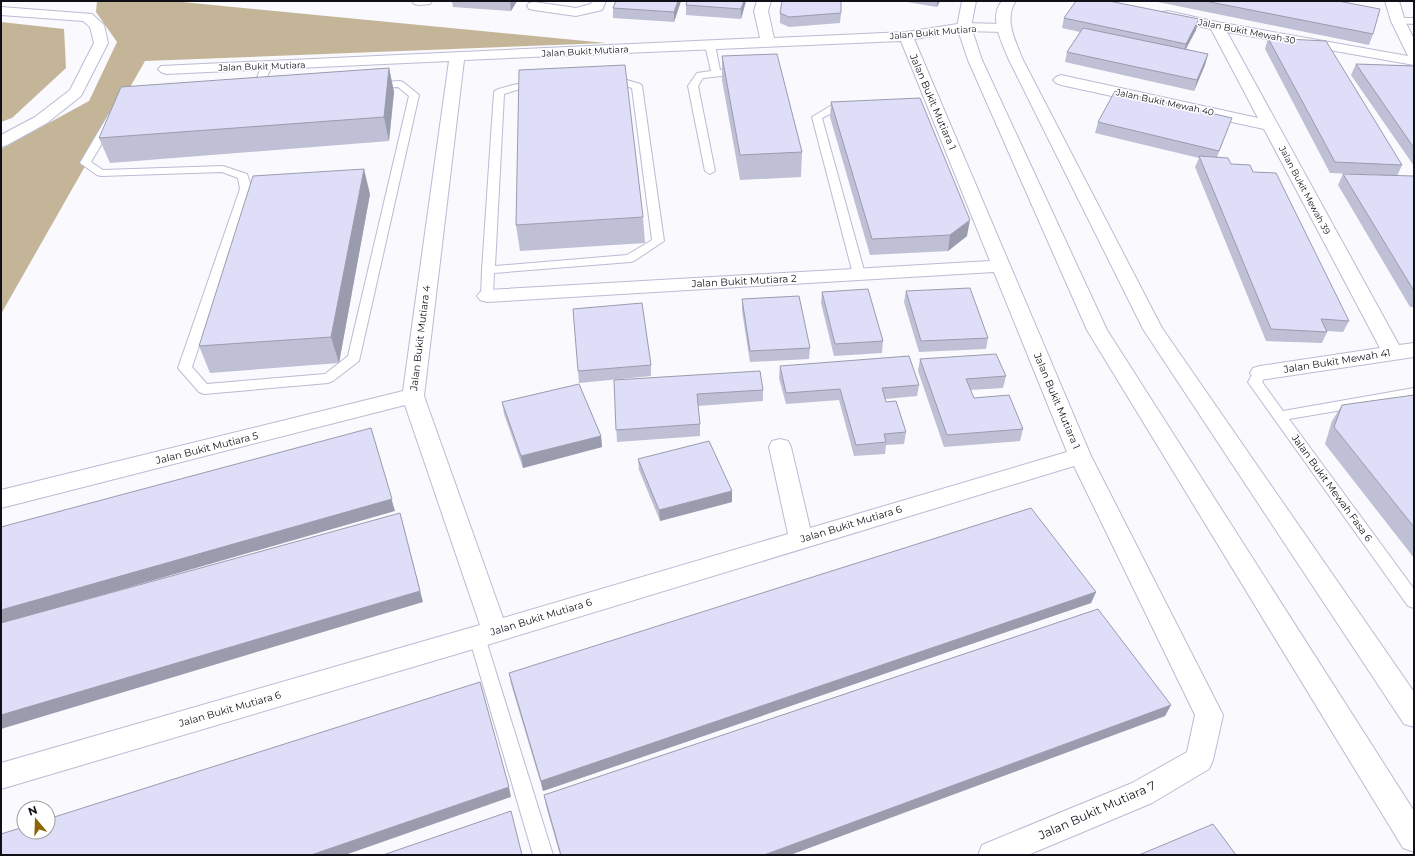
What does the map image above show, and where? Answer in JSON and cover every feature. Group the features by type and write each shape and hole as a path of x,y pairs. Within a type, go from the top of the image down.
{"street":[{"path":"418,1 425,1"},
{"path":"534,6 576,12 596,7 600,1"},
{"path":"764,1 761,11 768,42"},
{"path":"969,1 964,28 975,60 1097,330 1414,838"},
{"path":"1009,1 1004,7 1004,28 1016,60 1153,329 1414,714"},
{"path":"1392,1 1398,21 1414,53"},
{"path":"1,11 87,17 96,25 101,44 76,93 41,120 1,142"},
{"name":"Jalan Bukit Mewah 30","path":"1157,13 1217,26 1414,61"},
{"name":"Jalan Bukit Mewah 39","path":"1217,26 1393,353"},
{"name":"Jalan Bukit Mutiara","path":"166,69 906,36 964,28 1004,28"},
{"name":"Jalan Bukit Mutiara 1","path":"906,36 927,102 1000,266 1080,456 1209,715 1199,760"},
{"name":"Jalan Bukit Mutiara 4","path":"457,57 413,396 486,634"},
{"name":"Jalan Bukit Mewah 40","path":"1061,80 1270,125"},
{"name":"Jalan Bukit Mutiara 2","path":"487,296 1000,266"},
{"name":"Jalan Bukit Mewah 41","path":"1260,373 1414,350"},
{"name":"Jalan Bukit Mutiara 5","path":"1,499 413,396"},
{"path":"780,446 801,540"},
{"name":"Jalan Bukit Mutiara 6","path":"1,776 486,634 1080,456"},
{"name":"Jalan Bukit Mutiara 7","path":"993,855 1142,793 1199,760"}],"lane":[{"path":"1398,21 1414,21"},
{"path":"710,44 716,72"},
{"path":"256,93 267,65"},
{"path":"710,171 693,86 700,75 716,72 751,70"},
{"path":"488,270 630,258 658,241 637,86 617,80 595,81"},
{"path":"400,84 414,95 354,358 328,378 204,389 185,368 246,189 243,176 223,169 101,173 84,163 117,109 152,99 256,93 400,84"},
{"path":"487,296 500,92 520,86 550,84"},
{"path":"858,106 836,107 818,117 859,274"},
{"name":"Jalan Bukit Mewah Fasa 6","path":"1260,373 1255,382 1414,601"},
{"path":"1280,416 1414,394"},
{"path":"486,634 543,855"}],"shaded area":[{"path":"97,1 172,1 606,43 145,61 1,314 1,149 89,101 117,42 96,12"},
{"path":"1,22 64,29 66,68 12,118 1,122"}],"building":[{"path":"616,1 678,1 674,12 613,8"},
{"path":"687,1 744,1 741,9 686,5"},
{"path":"782,1 841,1 841,13 789,17 780,13"},
{"path":"1076,1 1109,1 1199,19 1186,44 1064,18"},
{"path":"1205,1 1338,1 1380,9 1373,34"},
{"path":"1083,28 1208,54 1197,80 1067,52"},
{"path":"1268,38 1326,41 1402,165 1335,162"},
{"path":"777,54 802,152 740,155 722,56"},
{"path":"1356,64 1414,66 1414,148"},
{"path":"625,65 643,217 516,225 519,70"},
{"path":"389,68 384,117 99,138 121,87"},
{"path":"1115,91 1232,118 1219,151 1098,122"},
{"path":"920,98 970,220 950,235 872,239 831,102"},
{"path":"1199,156 1228,158 1231,164 1250,165 1253,172 1276,173 1349,321 1321,319 1327,332 1271,329"},
{"path":"364,169 331,337 199,346 253,176"},
{"path":"1343,174 1413,176 1414,291"},
{"path":"970,288 988,338 921,341 906,291"},
{"path":"868,289 883,341 835,344 822,292"},
{"path":"799,296 810,348 750,351 742,299"},
{"path":"642,303 651,365 578,371 573,309"},
{"path":"996,354 1006,376 966,379 974,398 1009,395 1023,429 947,435 920,359"},
{"path":"909,356 919,385 882,388 886,402 896,401 906,432 884,434 886,442 856,445 840,389 786,393 780,366"},
{"path":"760,371 763,390 697,394 700,424 616,430 614,380"},
{"path":"579,384 601,436 521,456 502,402"},
{"path":"1414,395 1414,527 1334,427 1342,405"},
{"path":"371,428 392,499 1,610 1,527"},
{"path":"709,441 732,491 659,510 638,459"},
{"path":"1031,508 1096,592 541,781 509,673"},
{"path":"400,513 420,591 1,715 1,623"},
{"path":"1098,609 1171,705 764,855 561,855 544,795"},
{"path":"480,682 509,787 311,855 1,855 1,834 16,829 16,840 56,840 56,816"},
{"path":"511,811 522,855 383,855"},
{"path":"1213,824 1236,855 1139,855"}]}
